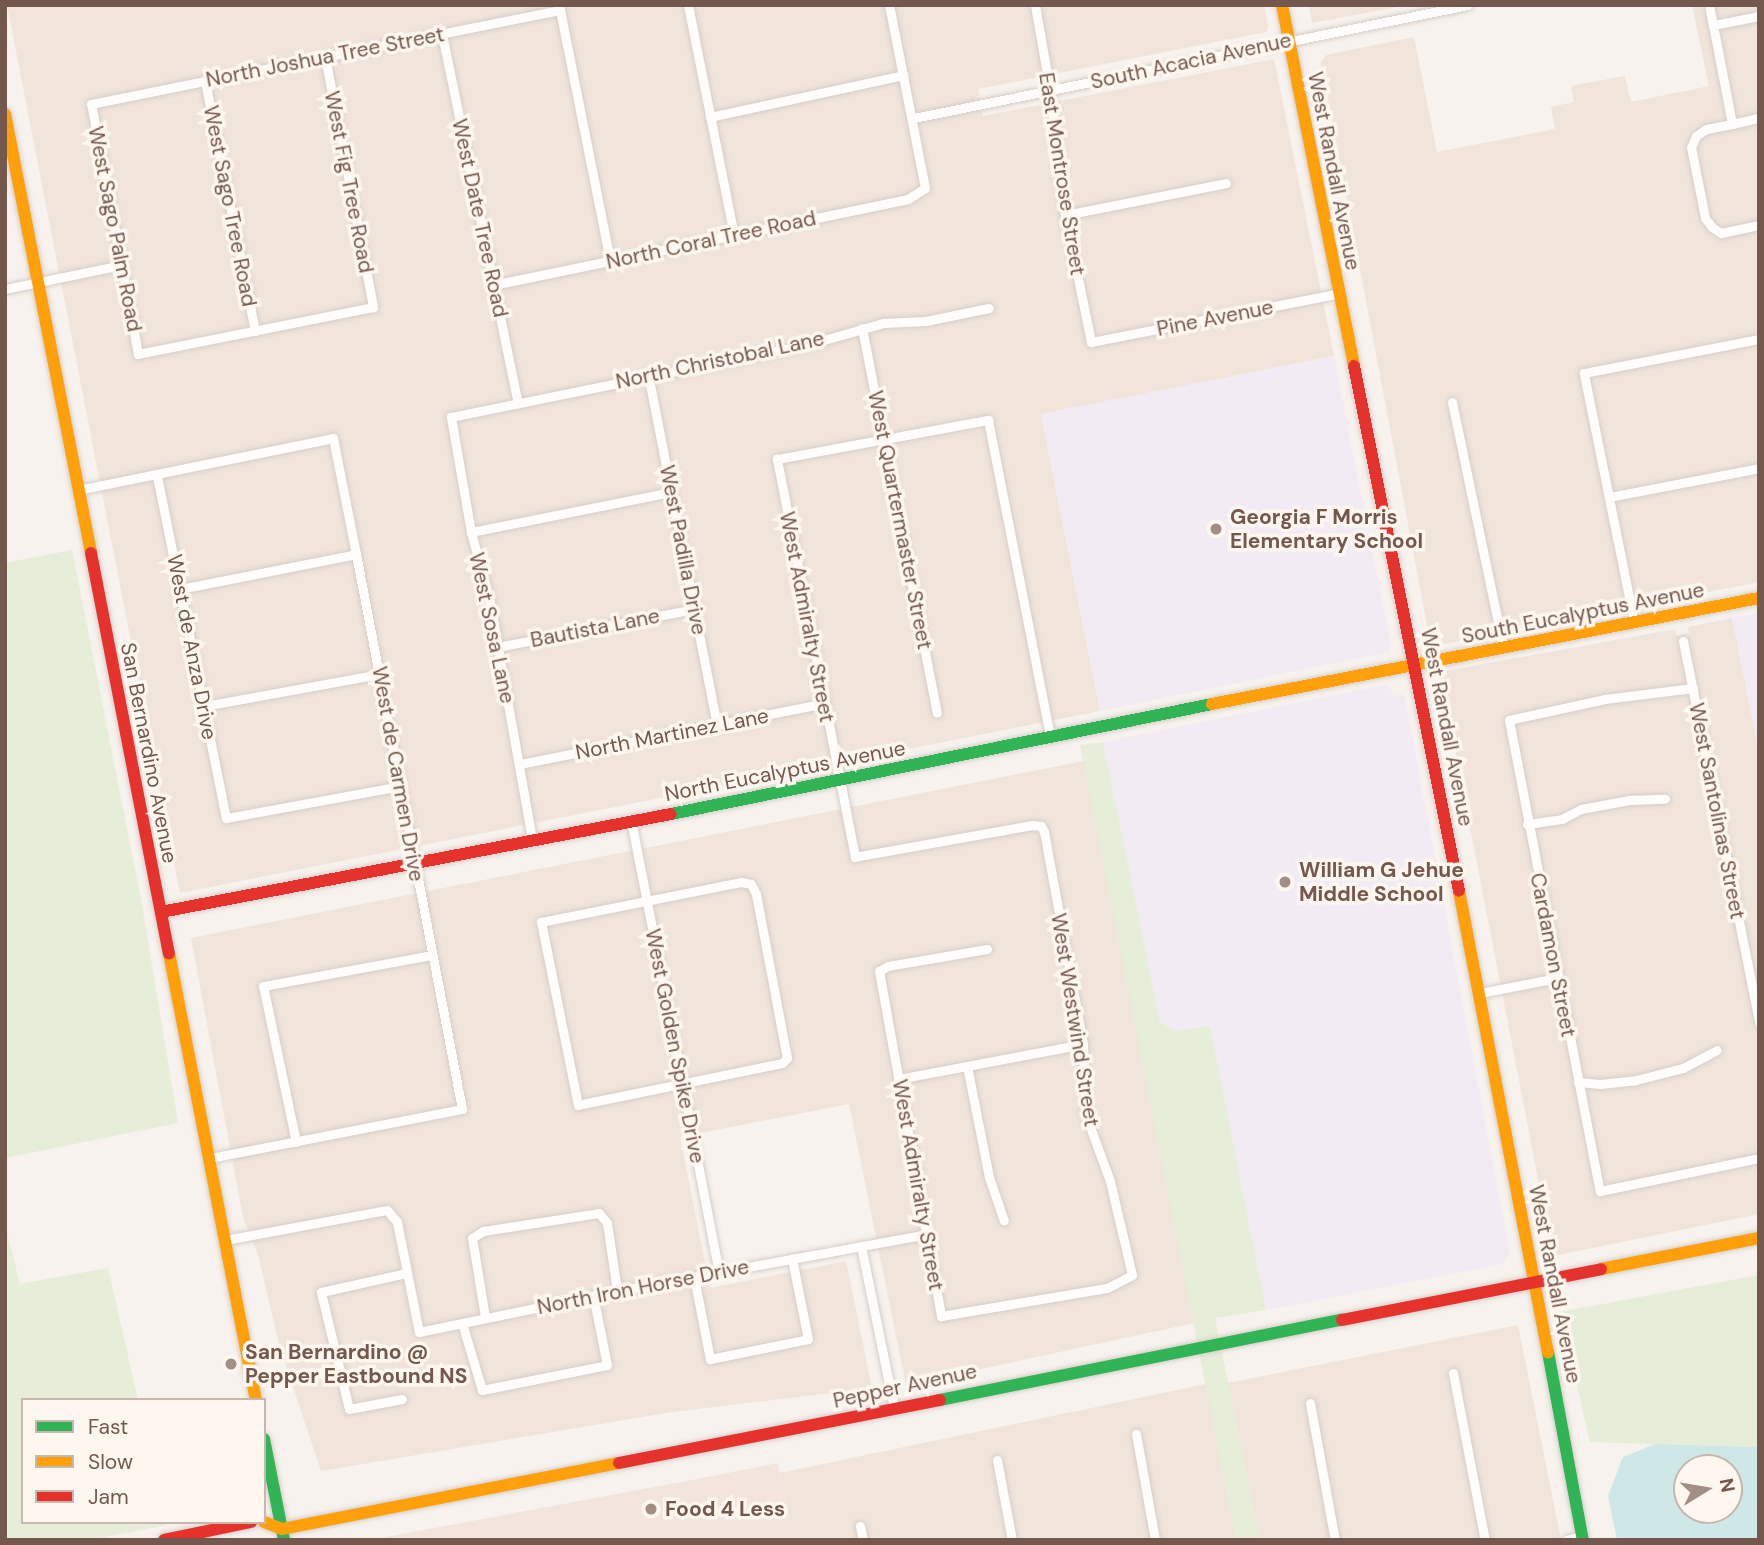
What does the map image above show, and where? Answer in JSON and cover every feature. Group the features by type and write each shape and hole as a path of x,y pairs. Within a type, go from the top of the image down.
{"street":[{"path":"688,5 733,236"},
{"path":"889,5 914,118"},
{"name":"East Montrose Street","path":"1035,5 1050,91 1065,215 1091,342"},
{"name":"West Randall Avenue","path":"1282,5 1480,993 1583,1538"},
{"name":"South Acacia Avenue","path":"914,118 1468,5"},
{"path":"1709,5 1732,124"},
{"name":"North Joshua Tree Street","path":"91,104 559,10 610,261"},
{"path":"1713,26 1759,16"},
{"name":"West Date Tree Road","path":"442,34 518,403"},
{"name":"West Fig Tree Road","path":"255,331 373,307 325,57"},
{"path":"710,117 904,75"},
{"name":"West Sago Tree Road","path":"205,81 255,331"},
{"name":"West Sago Palm Road","path":"91,104 138,354 255,331"},
{"name":"San Bernardino Avenue","path":"5,114 257,1398"},
{"name":"North Coral Tree Road","path":"493,285 908,199 925,188 914,118"},
{"path":"1759,118 1706,129 1696,136 1691,147 1705,218 1721,233 1759,225"},
{"path":"1065,215 1226,183"},
{"path":"5,289 122,265"},
{"name":"Pine Avenue","path":"1091,342 1340,293"},
{"name":"North Christobal Lane","path":"451,417 648,374 810,344 862,328 926,321 989,308"},
{"name":"West Quartermaster Street","path":"862,328 937,713"},
{"path":"1634,622 1584,373 1759,339"},
{"name":"West Padilla Drive","path":"648,374 717,725"},
{"path":"1452,402 1503,647"},
{"name":"West Sosa Lane","path":"451,417 471,532 489,598 532,839"},
{"path":"884,438 988,419 1050,736"},
{"name":"West Admiralty Street","path":"855,857 776,459 884,438"},
{"name":"West de Carmen Drive","path":"157,475 333,439 462,1109 296,1142"},
{"path":"1609,497 1759,468"},
{"path":"78,490 157,475"},
{"name":"West de Anza Drive","path":"157,475 226,818 401,786"},
{"path":"471,532 671,492"},
{"path":"180,589 356,554"},
{"name":"South Eucalyptus Avenue","path":"1415,666 1759,598"},
{"name":"Bautista Lane","path":"497,646 694,609"},
{"name":"West Santolinas Street","path":"1683,641 1759,1023"},
{"name":"North Eucalyptus Avenue","path":"161,912 838,782 1050,736 1415,666"},
{"path":"204,706 380,674"},
{"name":"Cardamon Street","path":"1693,688 1605,699 1508,720 1600,1191 1759,1158"},
{"name":"North Martinez Lane","path":"520,764 824,703"},
{"path":"1527,824 1562,819 1581,809 1617,802 1665,799"},
{"name":"West Golden Spike Drive","path":"631,820 719,1272"},
{"name":"West Westwind Street","path":"855,857 1032,825 1041,826 1083,1044 1086,1116 1110,1181 1132,1275 1107,1288 941,1316"},
{"path":"741,883 751,884 756,894 787,1058 782,1063 682,1083 578,1105 541,922 741,883"},
{"name":"West Admiralty Street","path":"941,1316 879,971 888,966 987,949"},
{"path":"209,1158 296,1142 263,986 432,955"},
{"path":"1480,993 1557,978"},
{"path":"898,1079 1083,1044"},
{"path":"1578,1082 1600,1084 1636,1080 1684,1068 1717,1050"},
{"path":"967,1066 989,1177 1004,1221"},
{"path":"225,1240 387,1210 397,1222 406,1273 321,1292 349,1409 402,1399"},
{"path":"485,1317 472,1238 483,1231 598,1213 607,1223 617,1290"},
{"name":"North Iron Horse Drive","path":"406,1273 419,1332 617,1290 928,1234"},
{"name":"Pepper Avenue","path":"283,1535 894,1408 1759,1238"},
{"path":"861,1246 894,1408"},
{"path":"694,1277 710,1359 808,1339 792,1259"},
{"path":"462,1323 482,1390 607,1365 593,1296"},
{"path":"1452,1373 1485,1540"},
{"path":"1310,1403 1335,1540"},
{"path":"1136,1434 1156,1540"},
{"path":"266,1449 283,1535"},
{"path":"997,1460 1012,1540"},
{"path":"266,1523 283,1535"},
{"path":"164,1540 241,1524"},
{"path":"860,1526 863,1540"},
{"path":"273,1540 283,1535"},
{"path":"1566,1540 1583,1538"}],"shaded area":[{"path":"7,5 1264,5 1268,27 1266,32 978,89 983,116 1274,59 1334,356 1041,414 1100,711 180,893"},
{"path":"1309,5 1408,5 1312,23"},
{"path":"1692,5 1759,5 1759,582 1439,645 1430,641 1321,62 1326,55 1414,37 1437,152 1555,129 1551,107 1574,102 1571,86 1625,76 1631,102 1709,86"},
{"name":"Georgia F Morris Elementary School","path":"1334,356 1391,645 1389,652 1100,711 1041,414"},
{"path":"1759,613 1759,753 1732,618"},
{"path":"1732,618 1759,753 1759,1214 1553,1256 1440,672 1675,629 1677,636 1689,633 1688,627"},
{"name":"William G Jehue Middle School","path":"1388,684 1394,696 1404,694 1510,1252 1502,1264 1266,1310 1210,1026 1175,1031 1160,1022 1103,742"},
{"path":"1084,761 1194,1323 906,1385 849,1104 680,1137 710,1288 846,1261 872,1388 672,1412 321,1471 280,1348 258,1255 243,1217 191,938"},
{"path":"1518,1325 1561,1540 1260,1540 1228,1383"},
{"path":"1206,1384 1236,1540 793,1540 780,1473"},
{"path":"778,1463 793,1540 370,1540 713,1476"}],"green space":[{"path":"72,550 141,899 178,1123 5,1158 5,563"},
{"path":"1103,742 1160,1022 1175,1031 1210,1026 1266,1310 1215,1318 1260,1540 1236,1540 1080,745"},
{"path":"5,1224 20,1284 108,1268 138,1398 21,1398 21,1524 167,1525 90,1540 5,1540"},
{"path":"1759,1275 1759,1447 1590,1442 1560,1312"}],"water":[{"path":"1655,1444 1759,1447 1759,1540 1617,1540 1608,1496 1623,1457"}],"traffic: fast":[{"path":"671,814 1212,704"},
{"path":"940,1400 1342,1320"},
{"path":"1548,1352 1583,1540"},
{"path":"266,1449 284,1540"}],"traffic: slow":[{"path":"1282,5 1354,366"},
{"path":"5,114 91,553"},
{"path":"1212,704 1759,598"},
{"path":"1459,891 1548,1352"},
{"path":"169,953 256,1398"},
{"path":"1601,1269 1759,1238"},
{"path":"266,1523 282,1529 619,1463"}],"traffic: jam":[{"path":"1354,366 1459,891"},
{"path":"91,553 169,953"},
{"path":"161,912 671,814"},
{"path":"1342,1320 1601,1269"},
{"path":"619,1463 940,1400"},
{"path":"164,1540 241,1524"}],"place":[{"name":"Georgia F Morris Elementary School","path":"1216,529"},
{"name":"William G Jehue Middle School","path":"1285,882"},
{"name":"San Bernardino @ Pepper Eastbound NS","path":"231,1364"},
{"name":"Food 4 Less","path":"651,1509"}]}
